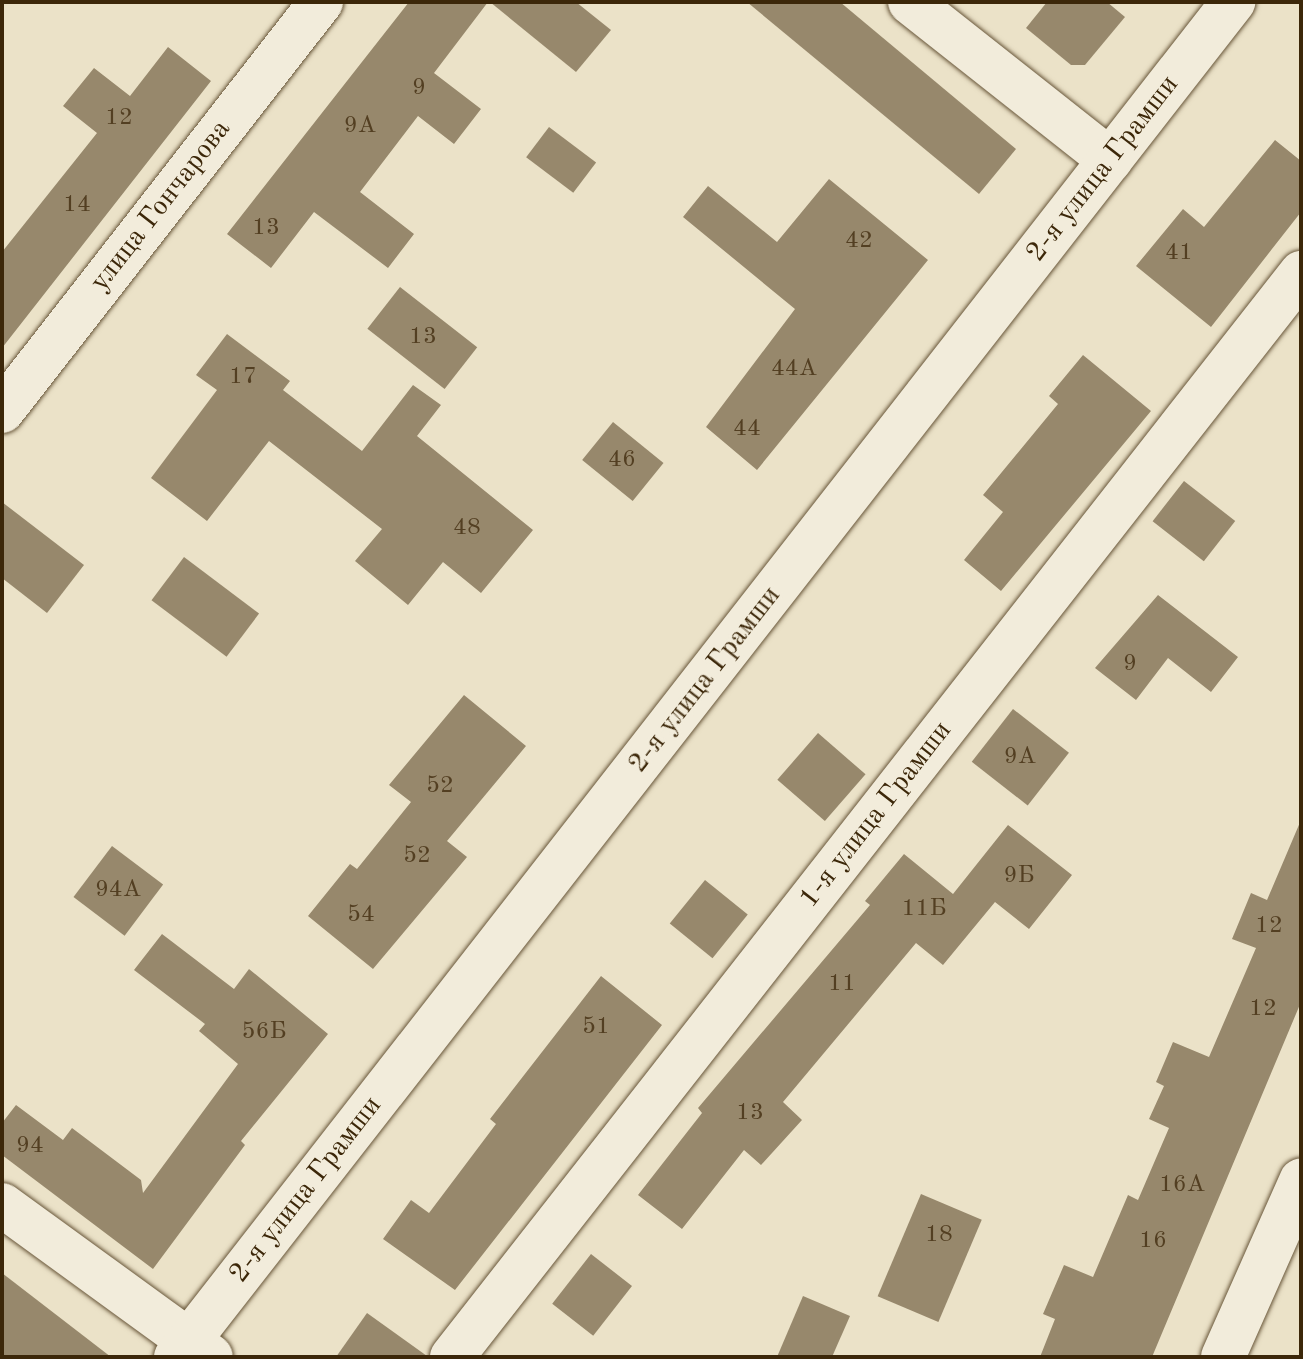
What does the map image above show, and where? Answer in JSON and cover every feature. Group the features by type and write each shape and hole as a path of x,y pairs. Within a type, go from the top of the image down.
{"street":[{"name":"улица Гончарова","path":"2,411 321,2"},
{"path":"910,2 1110,160"},
{"name":"2-я улица Грамши","path":"191,1352 1233,2"},
{"name":"1-я улица Грамши","path":"452,1357 1301,273"},
{"path":"1223,1357 1301,1181"},
{"path":"2,1205 191,1352"}],"building":[{"path":"409,2 488,2 434,73 481,109 454,144 418,116 360,192 414,234 388,268 314,212 271,268 227,234"},
{"path":"490,2 576,2 611,30 576,72"},
{"path":"747,2 840,2 1016,149 979,194"},
{"path":"1047,2 1107,2 1125,17 1085,65 1071,65 1026,28"},
{"path":"168,47 211,81 2,348 2,252 97,133 63,106 94,68 130,96"},
{"path":"549,127 596,163 573,193 526,157"},
{"path":"1275,140 1301,161 1301,212 1211,327 1136,266 1183,209 1204,227"},
{"path":"829,179 928,260 757,470 706,427 795,309 683,217 708,186 777,242"},
{"path":"400,287 477,347 445,389 367,329"},
{"path":"227,334 290,381 283,390 362,451 413,385 441,405 417,436 533,530 481,593 443,562 408,605 355,561 382,529 269,441 207,521 151,478 217,390 196,375"},
{"path":"1083,355 1151,411 1001,591 964,560 1003,512 983,495 1058,404 1049,396"},
{"path":"613,422 664,463 633,501 582,460"},
{"path":"1184,481 1235,521 1204,561 1153,521"},
{"path":"2,502 84,565 47,613 2,578"},
{"path":"184,557 259,614 227,657 152,600"},
{"path":"1158,595 1238,657 1211,692 1168,658 1136,700 1095,668"},
{"path":"464,695 526,746 447,841 467,857 373,969 308,916 350,864 357,869 411,802 389,785"},
{"path":"1013,709 1069,753 1028,806 972,762"},
{"path":"818,733 866,774 825,821 777,780"},
{"path":"1301,820 1301,1002 1152,1357 1040,1357 1055,1319 1043,1314 1064,1265 1093,1277 1128,1195 1138,1200 1169,1128 1149,1119 1164,1086 1156,1082 1173,1042 1209,1057 1256,948 1232,939 1251,893 1267,900"},
{"path":"1008,825 1072,875 1029,929 995,902 943,965 916,943 783,1102 802,1120 761,1165 744,1150 682,1229 638,1195 702,1113 698,1108 870,905 865,901 904,854 953,894"},
{"path":"112,846 163,885 125,936 73,897"},
{"path":"705,880 748,915 713,958 670,924"},
{"path":"162,934 234,989 249,969 328,1034 241,1141 245,1145 153,1269 2,1155 2,1123 16,1105 63,1140 72,1128 141,1180 143,1193 238,1064 199,1031 205,1024 134,970"},
{"path":"601,976 662,1025 455,1290 383,1239 411,1200 429,1213 496,1124 490,1119"},
{"path":"921,1194 982,1220 938,1322 878,1296"},
{"path":"591,1254 632,1286 593,1336 552,1304"},
{"path":"2,1273 111,1357 2,1357"},
{"path":"803,1296 850,1316 832,1357 777,1357"},
{"path":"367,1313 427,1356 428,1357 336,1357"}]}
